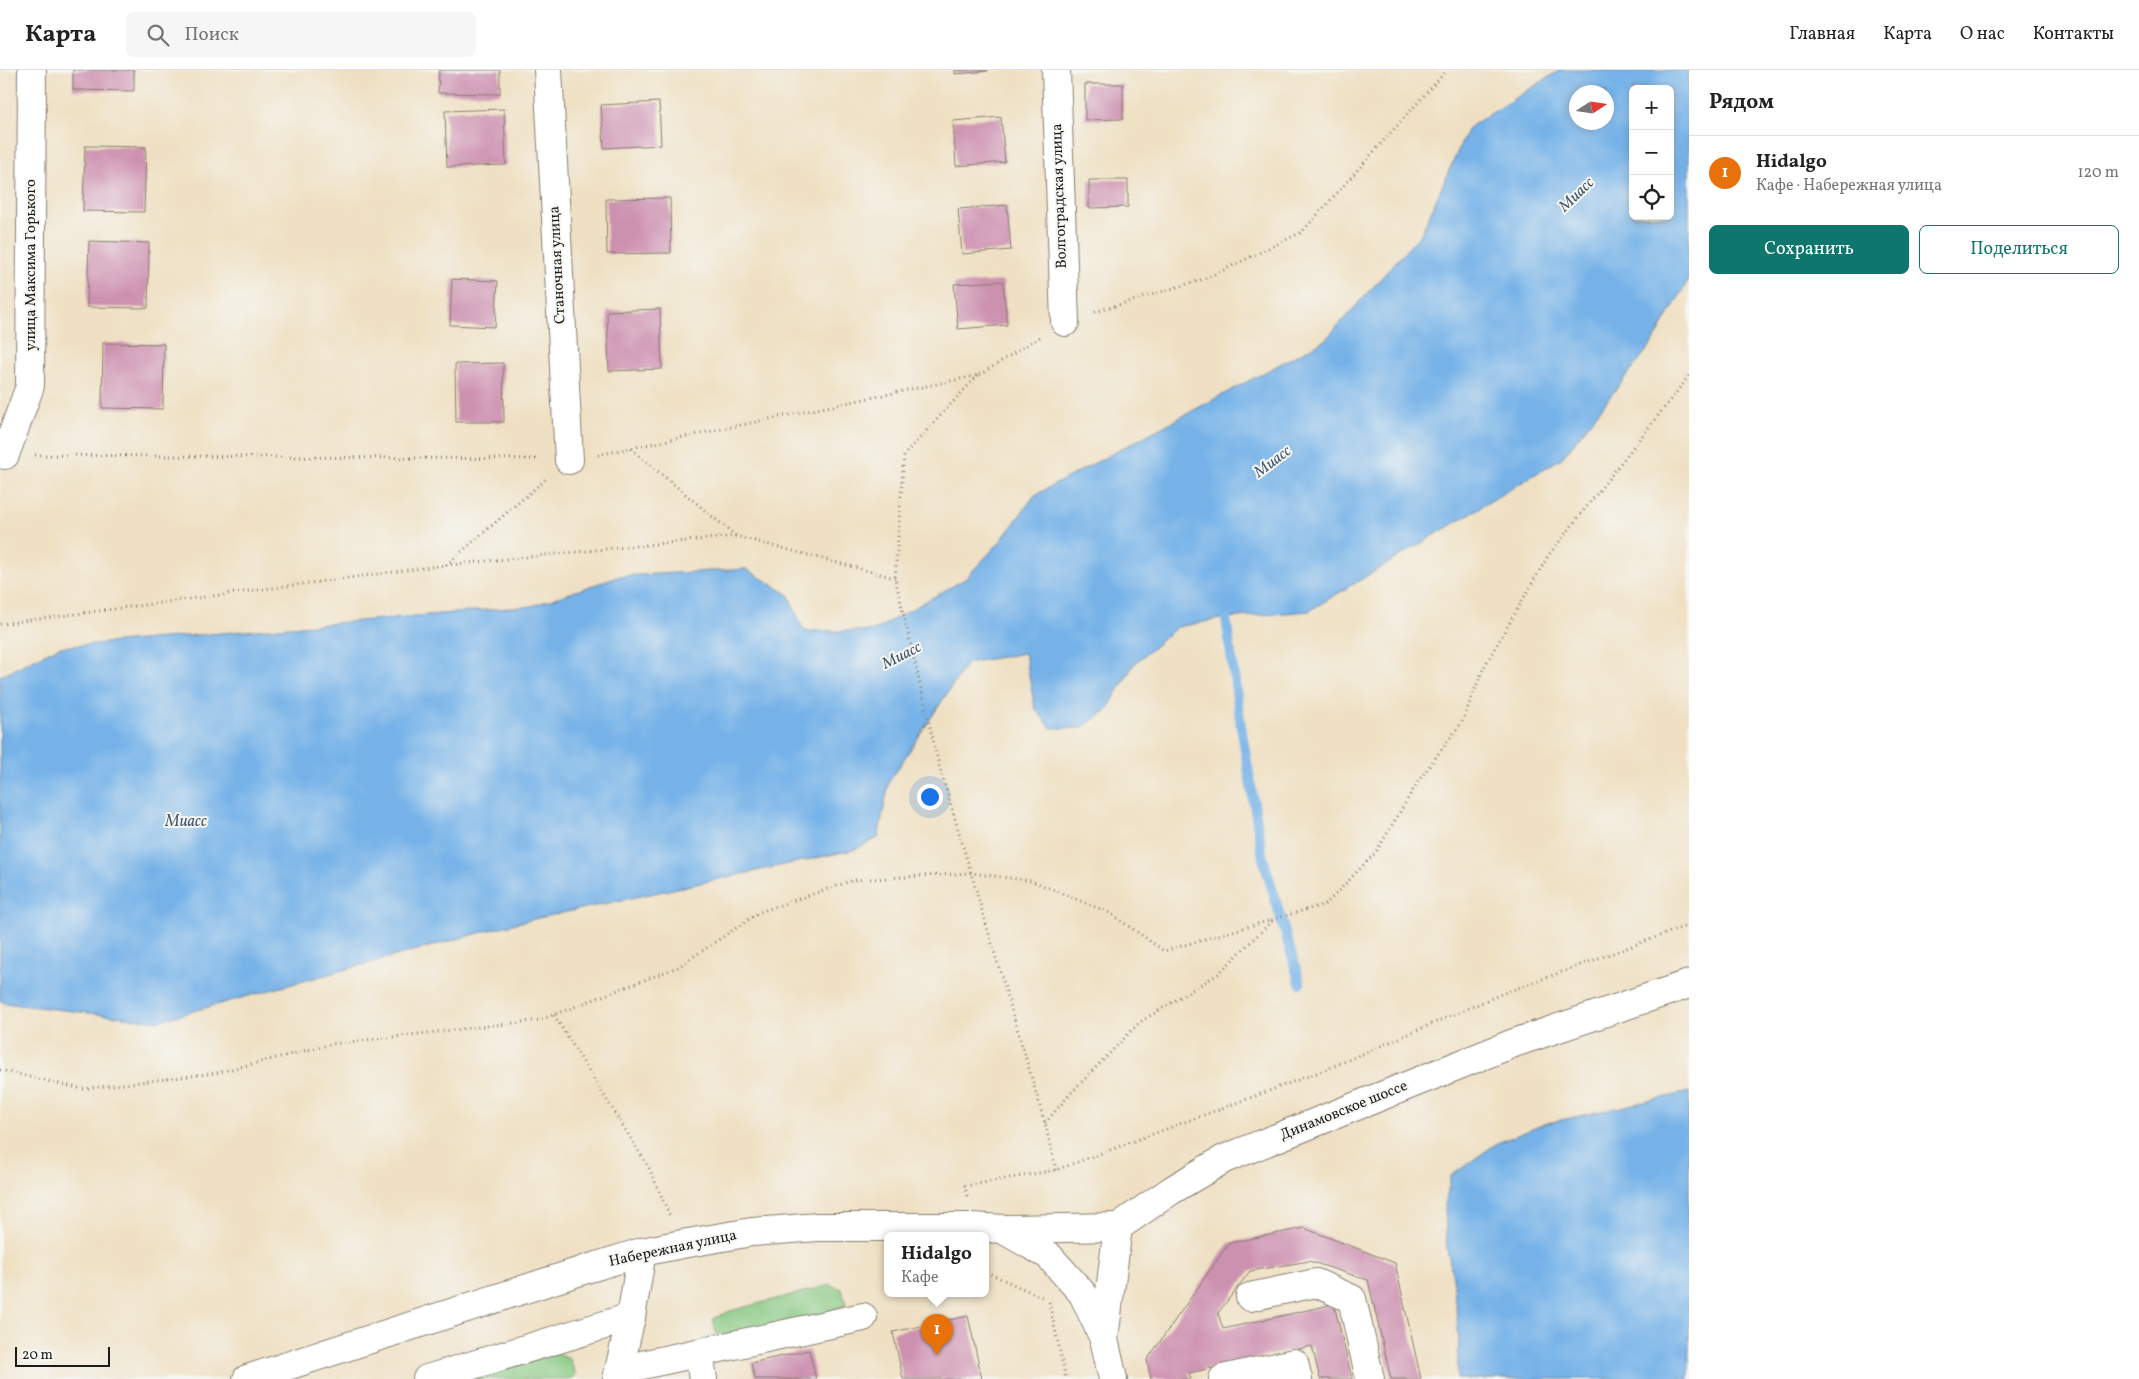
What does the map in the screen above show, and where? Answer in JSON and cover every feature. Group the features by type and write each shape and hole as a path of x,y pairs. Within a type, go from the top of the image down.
{"street":[{"name":"улица Максима Горького","path":"5,455 30,386 32,70"},
{"name":"Станочная улица","path":"548,70 569,460"},
{"name":"Волгоградская улица","path":"1056,70 1065,322"},
{"name":"Динамовское шоссе","path":"1118,1228 1172,1190 1224,1159 1514,1043 1689,984"},
{"name":"Набережная улица","path":"247,1379 298,1372 642,1252 682,1244 752,1232 818,1227 1118,1228"},
{"path":"1104,1339 1118,1228"},
{"path":"1003,1229 1048,1255 1083,1294 1104,1339 1113,1379"},
{"path":"642,1252 631,1317 618,1375 701,1366 864,1317"},
{"path":"1250,1297 1316,1283 1352,1299 1370,1379"},
{"path":"427,1379 631,1317"},
{"path":"1223,1379 1294,1363 1298,1379"}],"path":[{"path":"1056,1170 1045,1123 939,765 895,578 904,455 979,375 1065,322 1207,278 1302,232 1447,70"},
{"path":"5,455 569,460 631,449 979,375"},
{"path":"0,1070 82,1089 216,1073 332,1044 540,1020 678,968 760,912 854,880 971,873 1032,881 1110,913 1164,952 1326,904 1376,852 1419,780 1462,722 1484,667 1548,556 1689,376"},
{"path":"631,449 736,536"},
{"path":"446,565 569,460"},
{"path":"0,624 446,565 736,536 895,578"},
{"path":"1045,1123 1071,1093 1140,1022 1218,974 1273,920"},
{"path":"972,1227 965,1186 1056,1170 1325,1070 1499,995 1689,925"},
{"path":"554,1015 649,1168 682,1244"},
{"path":"989,1273 1048,1300 1066,1379"}],"green space":[{"path":"830,1285 842,1289 846,1305 826,1313 731,1336 716,1333 713,1319 730,1311"},
{"path":"555,1353 570,1359 576,1375 571,1379 459,1379"}],"water":[{"name":"Миасс","path":"1560,70 1689,70 1689,279 1654,341 1562,458 1309,611 1226,618 1177,627 1134,664 1107,710 1082,728 1051,728 1035,708 1025,653 967,663 889,782 878,838 853,850 516,923 157,1021 4,1003 0,1000 0,676 59,647 532,606 620,576 746,569 788,594 804,631 873,631 965,579 999,543 1035,495 1325,340 1421,234 1468,128"},
{"path":"1689,1092 1689,1379 1457,1379 1459,1339 1453,1277 1447,1249 1445,1205 1451,1176 1497,1143 1547,1123"}],"building":[{"path":"73,70 134,70 134,91 73,90"},
{"path":"439,70 500,70 500,94 438,93"},
{"path":"955,70 988,70 988,71 955,74"},
{"path":"1085,84 1123,84 1123,119 1085,120"},
{"path":"659,102 661,145 604,148 601,105"},
{"path":"504,109 506,165 447,167 445,111"},
{"path":"1001,117 1005,162 956,166 953,121"},
{"path":"85,146 146,147 144,212 83,211"},
{"path":"1089,180 1128,180 1128,207 1089,208"},
{"path":"670,198 671,253 607,254 606,199"},
{"path":"1007,205 1011,250 962,254 958,209"},
{"path":"89,241 149,243 148,308 87,307"},
{"path":"452,279 498,281 495,327 450,325"},
{"path":"1003,281 1007,325 958,329 954,284"},
{"path":"660,309 662,369 609,371 607,311"},
{"path":"103,343 164,344 163,409 102,408"},
{"path":"503,363 504,422 456,422 455,364"},
{"path":"1304,1228 1395,1263 1421,1379 1391,1379 1368,1280 1309,1261 1250,1271 1218,1313 1223,1329 1334,1304 1352,1379 1320,1379 1312,1346 1189,1373 1191,1379 1151,1379 1147,1360 1229,1243"},
{"path":"968,1316 982,1379 903,1379 893,1332"},
{"path":"809,1350 816,1379 755,1379 751,1363"}],"waterway":[{"path":"1226,618 1241,726 1263,858 1300,983"}],"place":[{"name":"Hidalgo","path":"937,1355"}]}
